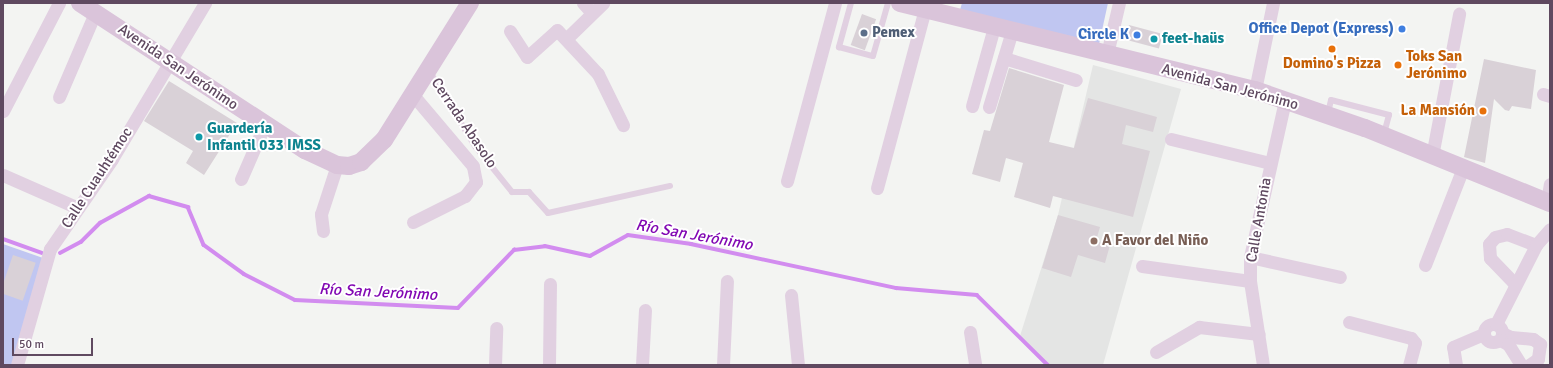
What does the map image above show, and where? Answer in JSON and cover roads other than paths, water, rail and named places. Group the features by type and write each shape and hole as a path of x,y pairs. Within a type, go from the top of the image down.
{"main road":[{"name":"Avenida San Jerónimo","path":"80,3 171,61 305,150 337,165"},
{"path":"337,165 349,166 371,154 429,71 470,3"},
{"name":"Avenida San Jerónimo","path":"900,3 1255,90 1384,136 1548,203"}],"street":[{"path":"3,111 59,3"},
{"name":"Calle Cuauhtémoc","path":"17,365 50,249 78,208 171,61 205,3"},
{"path":"583,3 592,14"},
{"path":"566,39 603,3"},
{"path":"787,181 835,3"},
{"path":"1107,54 1119,3"},
{"path":"1255,90 1273,3"},
{"path":"877,188 925,10"},
{"path":"59,97 95,12"},
{"path":"1432,156 1458,14"},
{"path":"972,106 994,27"},
{"path":"510,31 527,57 557,30 598,74 623,125"},
{"path":"989,107 1012,31"},
{"path":"1004,58 1076,80"},
{"path":"413,95 473,166 476,182 465,196 413,222"},
{"name":"Calle Antonia","path":"1262,365 1259,334 1250,281 1250,257 1270,163 1286,100"},
{"path":"241,179 264,124"},
{"path":"1171,139 1270,163"},
{"path":"323,231 321,214 337,165"},
{"path":"1425,264 1464,168"},
{"path":"3,175 78,208"},
{"path":"1548,203 1550,184"},
{"path":"1499,332 1515,284 1536,246 1550,229"},
{"path":"1515,284 1490,258 1489,244 1498,235 1507,234 1536,246"},
{"path":"1250,257 1340,277"},
{"path":"1142,266 1250,281"},
{"path":"723,365 727,282"},
{"path":"549,365 550,284"},
{"path":"791,295 798,365"},
{"path":"642,365 645,310"},
{"path":"1349,322 1411,338 1415,343 1410,365"},
{"path":"1156,352 1199,327 1259,334"},
{"path":"1456,365 1453,347 1483,334 1486,327 1511,337 1533,339 1540,344 1538,358 1529,365"},
{"path":"495,365 496,328"},
{"path":"970,332 975,365"},
{"path":"1499,332 1521,365"}],"lane":[{"path":"851,3 839,47 873,56 888,3"},
{"name":"Cerrada Abasolo","path":"429,71 475,146 512,192 529,192 548,213 670,186"}],"waterway":[{"name":"Río San Jerónimo","path":"60,253 81,242 100,223 149,196 188,207 204,245 244,274 295,300 458,308 514,250 545,246 590,256 628,235 691,244 896,288 977,295 1048,365"},
{"name":"Río San Jerónimo","path":"3,239 42,253"}],"place":[{"name":"Office Depot (Express)","path":"1402,29"},
{"name":"Pemex","path":"864,33"},
{"name":"Circle K","path":"1137,35"},
{"name":"feet-haüs","path":"1154,39"},
{"name":"Domino's Pizza","path":"1332,49"},
{"name":"Toks San Jerónimo","path":"1398,65"},
{"name":"La Mansión","path":"1483,111"},
{"name":"Guardería Infantil 033 IMSS","path":"199,137"},
{"name":"A Favor del Niño","path":"1094,241"}]}
